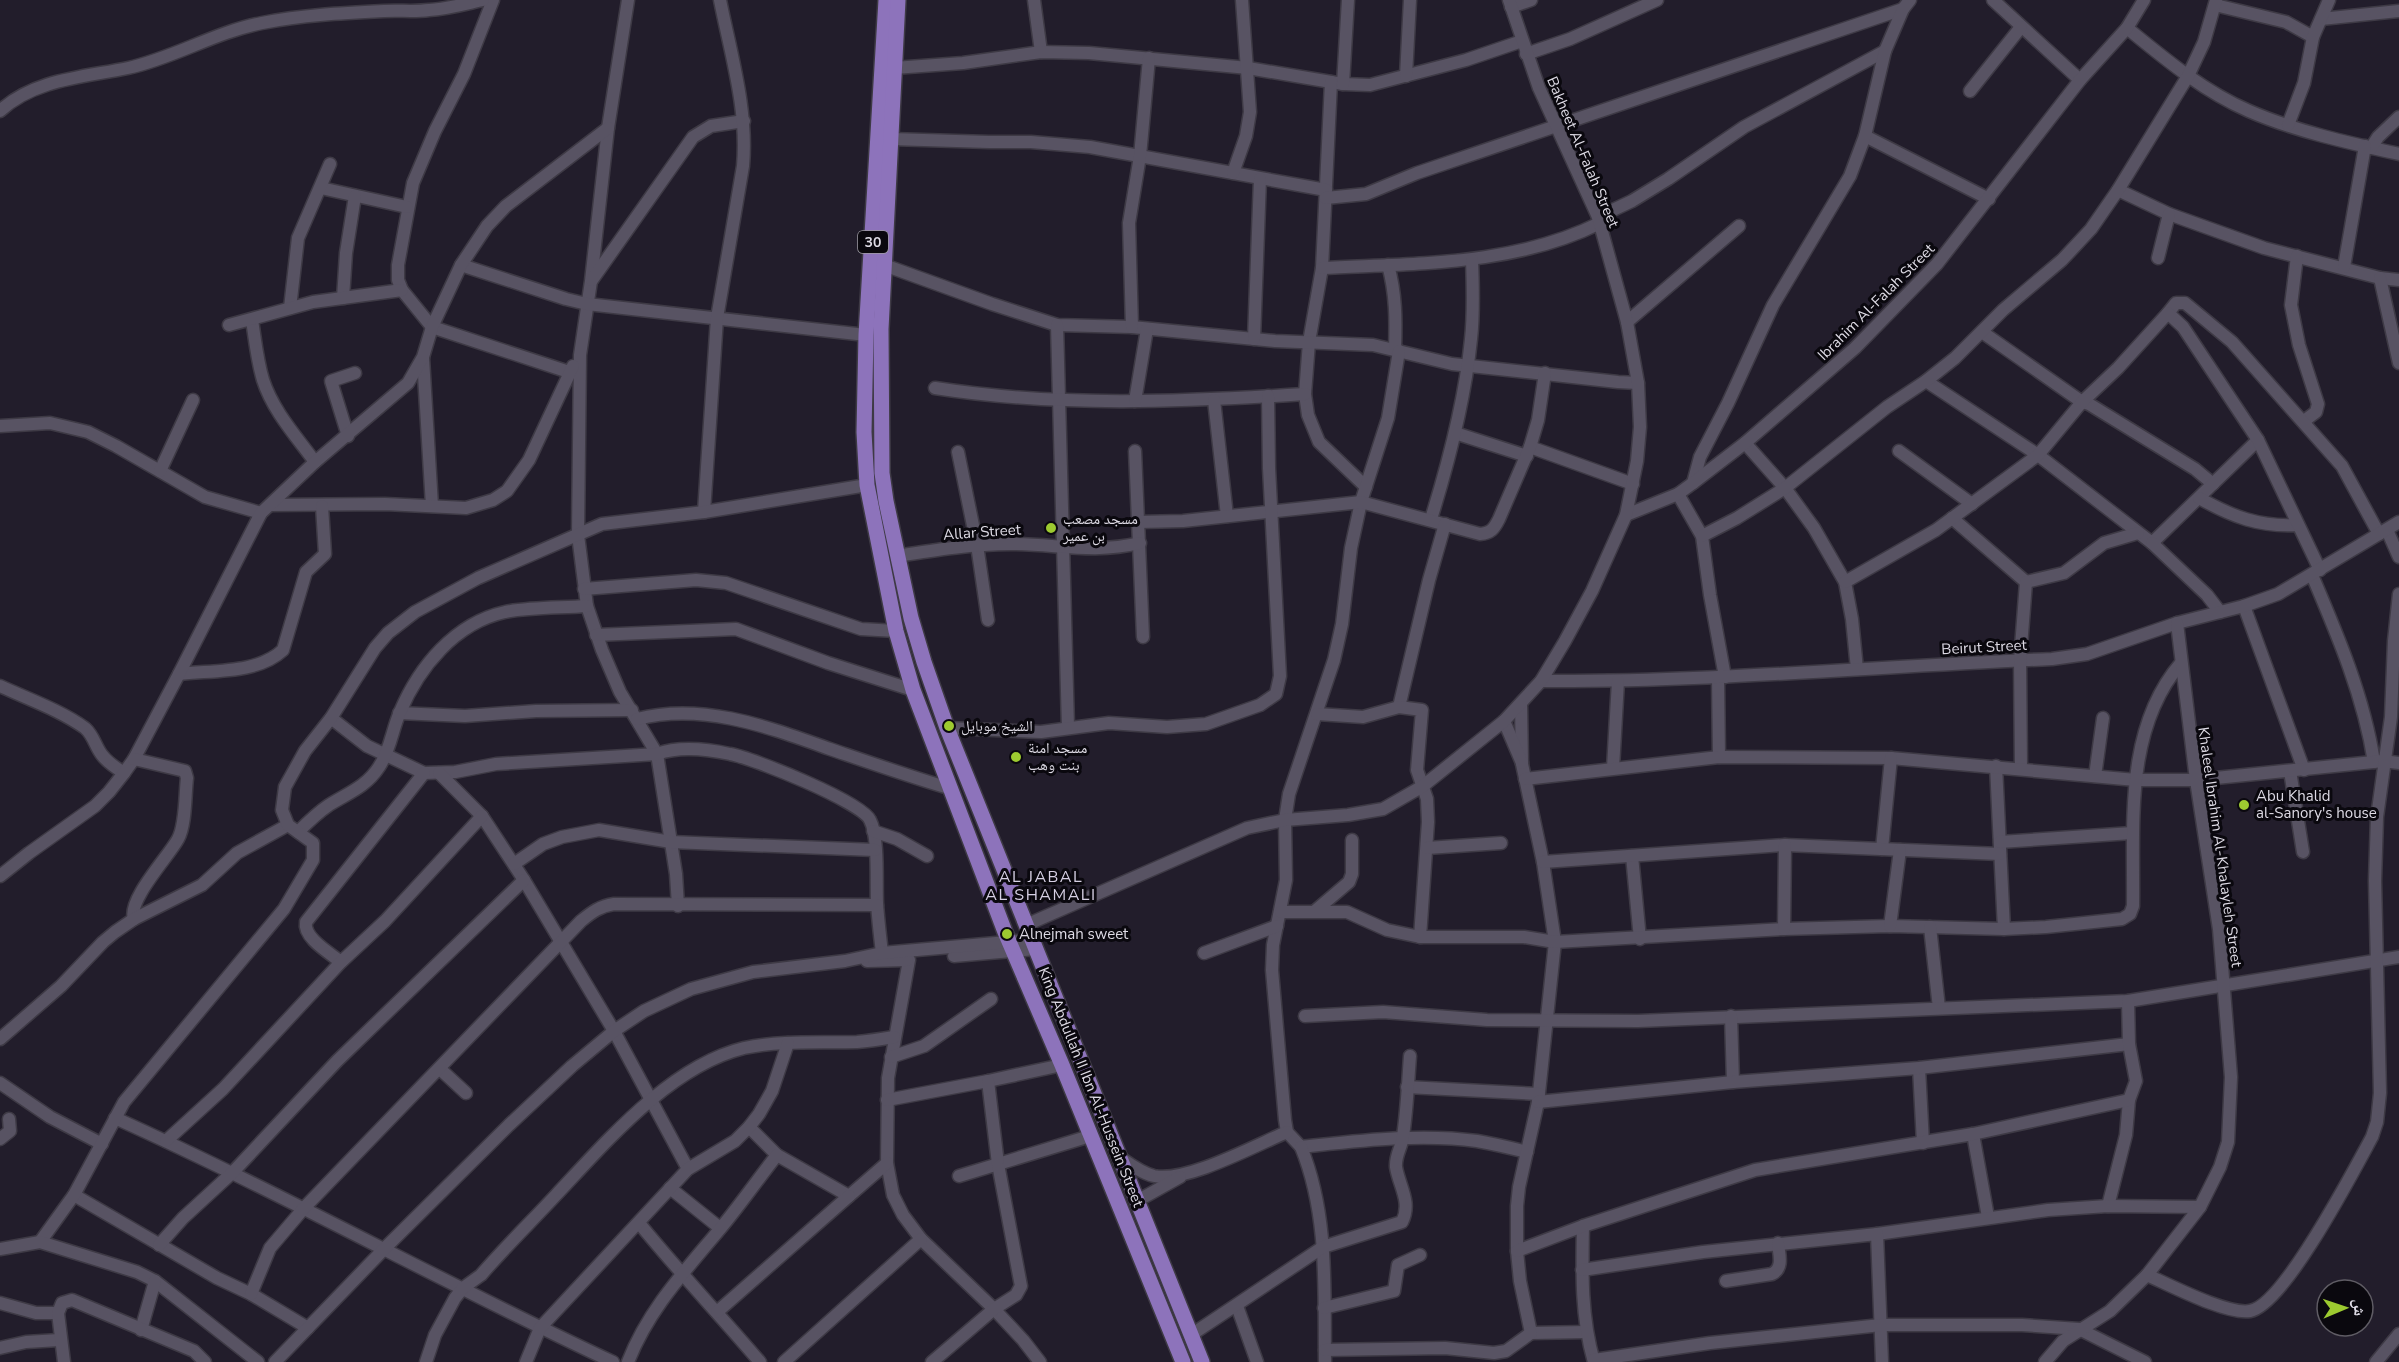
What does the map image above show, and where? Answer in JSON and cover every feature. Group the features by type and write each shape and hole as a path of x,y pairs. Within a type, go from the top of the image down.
{"main road":[{"name":"King Abdullah II Ibn Al-Hussein Street","path":"886,0 882,200 880,237 866,335 864,413 867,484 896,631 913,690 1011,947 1062,1065 1183,1362"},
{"name":"King Abdullah II Ibn Al-Hussein Street","path":"882,200 891,138 898,0"},
{"name":"King Abdullah II Ibn Al-Hussein Street","path":"880,237 884,265 880,384 882,473 897,556 924,662 947,728 1033,945 1202,1362"}],"street":[{"path":"373,0 386,11"},
{"path":"0,111 39,88 60,81 130,67 241,28 307,16 386,11 400,5 441,9 483,0"},
{"path":"493,0 464,74 421,164 407,207 398,265 398,280 402,290 432,327 569,372"},
{"path":"628,0 608,128 591,281 580,355 578,535 587,606 596,635 610,672 657,754 678,906"},
{"path":"704,512 717,318 744,166 744,121 720,0"},
{"path":"1034,0 1041,52"},
{"path":"1233,173 1246,136 1250,112 1242,0"},
{"path":"1348,0 1326,194 1322,268 1309,342 1305,394 1308,415 1318,442 1366,487"},
{"path":"1406,76 1410,0"},
{"path":"1510,4 1531,0"},
{"path":"894,68 963,63 1041,52 1089,53 1248,68 1337,83 1370,85 1589,31 1657,0"},
{"path":"1993,0 2080,80"},
{"name":"Ibrahim Al-Falah Street","path":"1626,515 1678,494 1745,443 1855,348 1937,264 2080,80 2127,28 2144,0"},
{"path":"2288,125 2304,83 2313,37 2329,0"},
{"path":"1702,536 1737,518 1785,488 1887,407 1926,381 1955,358 2003,310 2062,260 2091,229 2118,190 2188,76 2204,42 2216,2 2286,22 2313,37"},
{"name":"Bakheet Al-Falah Street","path":"1026,925 1122,885 1247,828 1286,820 1369,813 1394,804 1423,786 1504,721 1521,704 1540,681 1592,591 1626,515 1633,484 1640,427 1638,382 1627,322 1599,220 1555,127 1510,4"},
{"path":"1693,483 1700,457 1728,403 1773,305 1851,176 1865,136 1885,51 1906,4"},
{"path":"891,138 1046,143 1090,147 1233,173 1326,194 1354,196 1372,192 1417,173 1906,4"},
{"path":"2321,19 2399,11"},
{"path":"1970,91 2021,27"},
{"path":"2127,28 2188,76 2248,111 2288,125 2399,154"},
{"path":"1322,268 1472,260 1530,249 1571,238 1668,179 1744,126 1885,51"},
{"path":"1132,327 1129,230 1140,156 1149,58"},
{"path":"2344,267 2368,147 2399,117"},
{"path":"591,281 693,137 711,126 744,121"},
{"path":"0,876 95,806 124,773 134,759 180,674 266,509 315,462 408,383 423,357 432,327 461,265 487,226 506,207 608,128"},
{"path":"1865,136 1989,199"},
{"path":"290,308 298,238 330,164"},
{"path":"1254,339 1260,179"},
{"path":"321,188 407,207"},
{"path":"2118,190 2169,214 2264,248 2380,278 2399,280"},
{"path":"343,298 346,253 356,196"},
{"path":"2158,258 2169,214"},
{"path":"1627,322 1739,226"},
{"path":"2297,256 2291,305 2299,345 2318,404 2316,412 2304,421"},
{"path":"1431,519 1455,433 1468,364 1472,338 1472,260"},
{"path":"461,265 587,304 866,335"},
{"path":"884,265 1002,308 1057,325 1132,327 1254,339 1373,345 1445,362 1618,382 1638,382"},
{"path":"1388,265 1394,289 1397,350 1388,418 1361,502 1351,548 1342,624 1317,714 1289,794 1286,820 1286,880 1277,926 1272,970 1287,1132 1301,1147 1310,1175 1323,1247 1325,1356 1445,1348 1494,1353 1506,1351 1531,1333 1586,1332"},
{"path":"2380,278 2399,363"},
{"path":"229,325 290,308 402,290"},
{"path":"1845,582 1936,530 2038,455 2082,402 2118,368 2176,303 2180,302 2212,324 2232,342 2304,421 2342,466 2399,557"},
{"path":"2168,313 2183,327 2259,440 2298,525 2316,573 2351,671 2379,761"},
{"path":"252,320 263,379 269,396 315,462"},
{"path":"1057,325 1068,728"},
{"path":"1135,401 1148,329"},
{"path":"1982,332 2082,402 2089,404 2195,469 2213,484"},
{"path":"0,426 24,423 66,425 98,436 205,497 266,509 385,504 452,509 476,507 507,491 519,476 537,446 569,372 580,355"},
{"path":"423,357 432,506"},
{"path":"1139,522 1227,516 1361,502 1487,534 1493,530 1528,452 1538,420 1545,373"},
{"path":"348,436 332,381 355,374"},
{"path":"1926,381 2038,455 2152,543 2207,595 2220,612"},
{"path":"935,388 984,395 1135,401 1214,400 1305,394"},
{"path":"947,728 1041,732 1109,723 1167,727 1206,724 1260,705 1276,694 1280,676 1268,396"},
{"path":"160,471 193,400"},
{"path":"1214,400 1227,516"},
{"path":"1455,433 1528,452 1633,484"},
{"path":"2152,543 2259,440"},
{"path":"1745,443 1785,488 1814,528 1845,582 1852,619 1857,669"},
{"path":"1135,451 1143,637"},
{"path":"1899,451 1972,504"},
{"path":"958,452 977,545 988,620"},
{"path":"40,1242 74,1195 115,1118 148,1072 284,909 313,860 314,843 293,829 282,810 285,787 305,751 331,718 375,648 388,633 415,612 478,578 593,527 608,523 704,512 867,484"},
{"path":"1678,494 1702,536 1722,677 1719,757"},
{"path":"2199,498 2227,513 2266,525 2298,525"},
{"path":"180,674 254,667 276,657 283,650 306,572 325,554 322,506"},
{"path":"1952,518 2026,582"},
{"name":"Beirut Street","path":"1540,681 1722,677 2087,654 2177,623 2244,606 2278,594 2399,522"},
{"path":"1399,707 1444,524"},
{"path":"2026,582 2064,573 2104,543 2138,533"},
{"name":"Allar Street","path":"897,556 977,545 1029,544 1091,550 1140,543"},
{"path":"584,589 696,580 712,581 726,583 861,629 896,631"},
{"path":"2021,769 2020,660 2026,582"},
{"path":"2147,1275 2226,1308 2251,1311 2262,1305 2317,1237 2372,1137 2377,1122 2380,1093 2376,862 2379,761 2391,717 2394,641 2399,594"},
{"path":"0,1039 61,986 103,942 134,919 202,885 237,853 309,821 328,805 359,789 371,778 386,754 399,713 412,687 432,657 451,640 471,626 505,612 587,606"},
{"path":"2244,606 2304,770"},
{"name":"Khaleel Ibrahim Al-Khalayleh Street","path":"2045,1362 2063,1341 2110,1311 2147,1275 2200,1207 2225,1154 2230,1128 2231,1067 2215,895 2196,780 2177,623"},
{"path":"596,635 736,629 828,663 913,690"},
{"path":"1281,912 1347,912 1387,930 1420,937 1524,937 1555,942 1640,939 1784,929 1890,926 2004,929 2091,923 2127,916 2133,906 2132,833 2141,744 2160,691 2181,663"},
{"path":"1613,768 1618,681"},
{"path":"0,686 55,711 86,729 93,736 108,763 124,773"},
{"path":"1521,704 1524,779 1543,862 1555,942 1539,1098 1519,1188 1517,1251 1523,1304 1531,1333"},
{"path":"1317,714 1364,717 1399,707 1419,708 1423,713 1417,770 1428,807 1420,937"},
{"path":"399,713 465,716 536,711 711,715 753,722 952,789"},
{"path":"331,718 355,739 424,772 439,773 496,764 657,754 674,750 732,754 759,762 867,814 873,831 882,953"},
{"path":"2095,776 2103,718"},
{"path":"1504,721 1522,764"},
{"path":"1524,779 1719,757 1891,758 2136,780 2196,780 2379,761 2399,763"},
{"path":"1882,849 1891,758"},
{"path":"134,759 185,771 187,778 179,837 133,908 134,919"},
{"path":"1996,766 2004,929"},
{"path":"2290,771 2303,852"},
{"path":"341,962 310,936 305,929 306,922 424,772"},
{"path":"439,773 482,816 514,864 614,1031 688,1169"},
{"path":"166,1141 222,1089 341,962 385,921 482,816"},
{"path":"514,864 543,844 586,831 609,831 671,843 875,850"},
{"path":"873,831 897,839 927,856"},
{"path":"1543,862 1785,845 1900,850 2000,848 2132,833"},
{"path":"1314,911 1349,882 1352,874 1352,840"},
{"path":"1427,848 1501,843"},
{"path":"1784,929 1785,845"},
{"path":"1890,926 1900,850"},
{"path":"1632,856 1640,939"},
{"path":"159,1245 183,1218 233,1172 337,1061 524,880"},
{"path":"251,1293 270,1248 304,1208 440,1070 581,921 600,907 614,904 877,905"},
{"path":"1204,953 1277,926"},
{"path":"1930,927 1939,1008"},
{"path":"275,1362 385,1248 517,1117 572,1066 614,1031 644,1011 691,989 728,977 776,968 845,961 909,960 1033,945"},
{"path":"845,961 882,953 1011,947"},
{"path":"1305,1016 1383,1012 1475,1020 1638,1021 2128,1001 2399,957"},
{"path":"909,960 894,1037 886,1100 887,1163 892,1195 903,1215 921,1239 994,1309 1036,1360"},
{"path":"891,1057 924,1046 991,999"},
{"path":"2108,1206 2126,1135 2128,1100 2136,1081 2129,1044 2128,1001"},
{"path":"1731,1016 1733,1082"},
{"path":"426,1362 435,1335 463,1288 481,1275 615,1131 651,1098 697,1068 725,1054 754,1047 788,1043 860,1042 894,1037"},
{"path":"526,1362 540,1328 688,1169 735,1141 749,1127 772,1091 788,1043"},
{"path":"1407,1087 1539,1098 1919,1068 2129,1044"},
{"path":"1191,1335 1323,1247 1398,1224 1404,1219 1405,1195 1396,1167 1397,1153 1403,1139 1410,1056"},
{"path":"886,1100 988,1082 1062,1065"},
{"path":"1919,1068 1923,1143"},
{"path":"440,1070 466,1093"},
{"path":"933,1362 994,1309 1016,1295 1022,1280 998,1164 988,1082"},
{"path":"0,1083 50,1118 102,1144"},
{"path":"1517,1251 1583,1226 1755,1170 1973,1134 2128,1100"},
{"path":"115,1118 233,1172 385,1248 418,1268 613,1362"},
{"path":"0,1139 10,1131 9,1119"},
{"path":"749,1127 777,1155 849,1196"},
{"path":"1121,1158 1152,1176 1165,1177 1219,1162 1287,1132"},
{"path":"1973,1134 1988,1217"},
{"path":"959,1176 1090,1136"},
{"path":"1301,1147 1403,1139 1477,1141 1527,1152"},
{"path":"628,1362 649,1317 777,1155"},
{"path":"717,1312 887,1163"},
{"path":"1137,1201 1186,1173"},
{"path":"670,1188 720,1228"},
{"path":"74,1195 217,1278 251,1293 308,1328"},
{"path":"1582,1270 1703,1251 1877,1234 2048,1209 2108,1206 2200,1207"},
{"path":"639,1223 680,1275 717,1312 760,1362"},
{"path":"1583,1226 1582,1270 1586,1332 1594,1361 1757,1337 1881,1324 2022,1325 2079,1329 2145,1362"},
{"path":"1877,1234 1882,1362"},
{"path":"784,1362 921,1239"},
{"path":"0,1249 40,1242 128,1269 155,1281 258,1362"},
{"path":"1726,1281 1777,1272 1780,1266 1778,1243"},
{"path":"1324,1308 1394,1290 1398,1265 1420,1255"},
{"path":"141,1330 155,1281"},
{"path":"64,1362 58,1313 62,1303 72,1300 194,1351 205,1362"},
{"path":"0,1303 36,1312 58,1313"},
{"path":"1237,1306 1257,1362"},
{"path":"2376,1362 2395,1347 2399,1334"},
{"path":"0,1348 26,1342 60,1340"}],"place":[{"name":"مسجد مصعب بن عمير","path":"1051,528"},
{"name":"الشيخ موبايل","path":"949,726"},
{"name":"مسجد امنة بنت وهب","path":"1016,757"},
{"name":"Abu Khalid al-Sanory's house","path":"2244,805"},
{"name":"Alnejmah sweet","path":"1007,934"}],"district":[{"name":"AL JABAL AL SHAMALI","path":"1041,886"}]}
